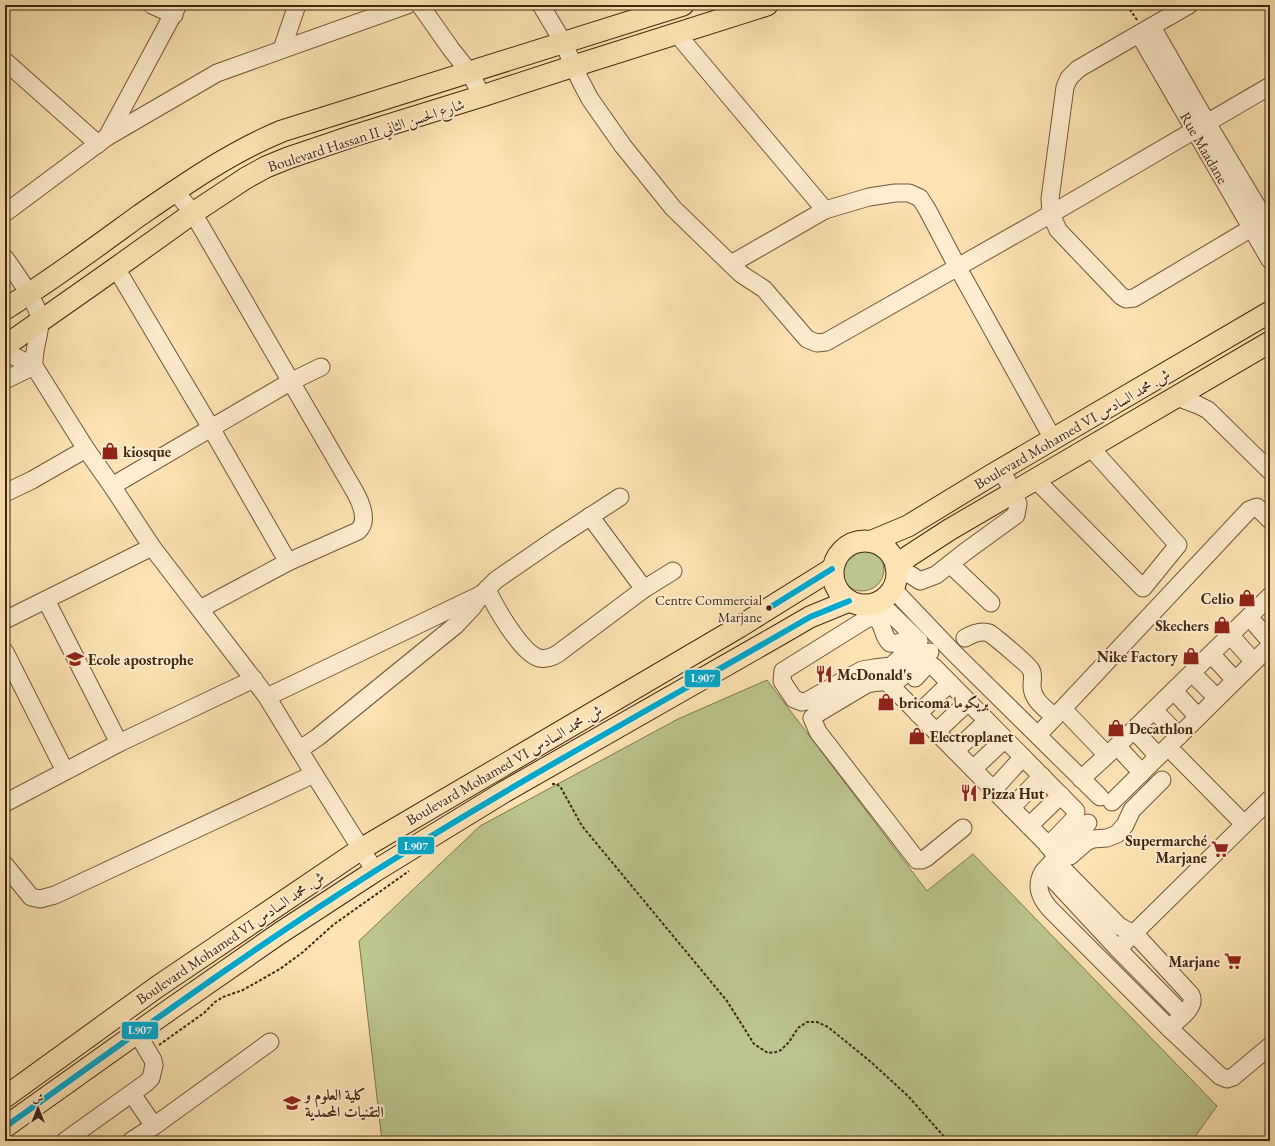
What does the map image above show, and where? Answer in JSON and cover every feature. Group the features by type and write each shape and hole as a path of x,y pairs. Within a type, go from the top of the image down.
{"main road":[{"name":"Boulevard Hassan II شارع الحسن الثاني","path":"5,309 29,294 175,191 236,153 261,140 282,131 683,5"},
{"name":"Boulevard Hassan II شارع الحسن الثاني","path":"5,346 193,213 246,178 266,167 353,136 767,5"},
{"name":"Boulevard Mohamed VI ش. محمد السادس","path":"872,541 908,526 1270,312"},
{"name":"Boulevard Mohamed VI ش. محمد السادس","path":"891,582 908,556 922,547 1270,342"},
{"path":"861,541 872,541 882,545 890,552 895,562 891,582 864,605 849,601 839,593 834,582 832,569 835,558 842,550 851,544 861,541"},
{"name":"Boulevard Mohamed VI ش. محمد السادس","path":"5,1098 157,987 361,849 739,627 832,569"},
{"name":"Boulevard Mohamed VI ش. محمد السادس","path":"12,1122 280,933 375,871 504,792 810,617 849,601"},
{"path":"739,627 754,649"}],"street":[{"path":"103,140 176,10 152,5"},
{"path":"282,49 297,5"},
{"path":"5,212 103,140 217,73 407,5"},
{"path":"420,5 470,73 482,96"},
{"path":"541,5 563,42 590,99 623,146 673,208 741,274 764,289 807,339 817,343 826,342 957,266 1051,214 1270,86"},
{"path":"1189,5 1078,69 1069,78 1065,87 1062,105 1050,199 1051,214 1058,230 1121,296 1126,299 1134,298 1264,223"},
{"name":"Rue Maadane","path":"1146,30 1200,127 1264,223 1270,260"},
{"path":"677,34 825,210"},
{"path":"5,62 103,140"},
{"path":"175,191 193,213 359,499 362,509 363,525 358,531 288,562 200,609"},
{"path":"731,264 825,210 870,197 895,193 909,193 920,198 1054,439"},
{"path":"5,258 38,310 40,322 33,355 34,366 86,449 152,547 267,697 375,871"},
{"path":"116,268 212,428 288,562"},
{"path":"5,352 34,366"},
{"path":"5,380 34,366"},
{"path":"112,486 290,382 321,367"},
{"path":"1205,381 1208,410"},
{"path":"1177,397 1208,410 1270,471"},
{"path":"1036,480 1143,588 1178,545 1091,448"},
{"path":"5,493 32,480 86,449"},
{"path":"891,582 911,575 920,581 936,576 1016,516 1018,504 1014,493 1001,470"},
{"path":"267,697 484,591 516,566 620,497"},
{"path":"1038,735 1249,510 1257,508 1270,520"},
{"path":"590,516 644,589"},
{"path":"5,620 152,547"},
{"path":"950,564 991,603"},
{"path":"484,591 525,648 539,658 548,658 556,655 644,589 673,571"},
{"path":"891,582 931,648 1038,735 1081,778 1110,803 1116,818 1113,824 1107,828 1100,829 1093,827 1087,816 931,648 891,582"},
{"path":"299,750 318,737 456,625 472,608 484,591"},
{"path":"1081,778 1134,730 1269,598"},
{"path":"46,600 120,743"},
{"path":"1249,617 1270,641"},
{"path":"868,618 876,618 881,622 885,638 890,643 898,644 904,641 931,648 891,666 862,670 807,701 802,702 794,699 782,681 782,671 868,618"},
{"path":"965,638 979,633 990,634 1029,668 1032,673 1034,695 1040,704 1059,713 1142,773"},
{"path":"1230,635 1262,660"},
{"path":"1110,803 1167,755 1262,660 1270,646"},
{"path":"931,648 904,675 893,681 867,684 812,718 818,732 917,860 926,858 963,828"},
{"path":"5,652 65,771"},
{"path":"1211,654 1235,680"},
{"path":"1110,803 1142,773 1167,755 1180,736 1235,680 1262,660"},
{"path":"1054,862 1075,818 1076,815 1074,809 934,667 931,665 926,666 909,683 907,687 921,711 936,732 1029,826 1054,862 1118,949 1183,1015"},
{"path":"1192,672 1217,698"},
{"path":"5,803 120,743 254,679"},
{"path":"887,682 921,711"},
{"path":"921,711 950,683"},
{"path":"1174,691 1198,717"},
{"path":"936,732 968,702"},
{"path":"1154,710 1180,736"},
{"path":"955,751 987,721"},
{"path":"1134,730 1167,755 1244,824"},
{"path":"973,769 1005,739"},
{"path":"993,790 1023,758"},
{"path":"5,865 31,897 40,899 61,893 314,774"},
{"path":"1011,808 1042,776"},
{"path":"1162,780 1132,810 1125,825 1117,834 1107,838 1093,839 1086,842 1054,862 1043,872 1040,878 1040,892 1043,901 1169,1028 1220,1076 1227,1079 1233,1077 1270,1046"},
{"path":"1029,826 1061,795"},
{"path":"1054,862 1087,816 1088,803 1093,799 1110,803"},
{"path":"1118,949 1270,799"},
{"path":"1054,862 1119,926 1134,933 1191,995 1192,1004 1169,1028"},
{"path":"65,1141 132,1094 151,1078 154,1065 153,1060 137,1033"},
{"path":"131,1141 270,1042"},
{"path":"132,1094 154,1126"},
{"path":"5,1098 12,1122"}],"path":[{"path":"549,784 556,784 560,786 582,826 703,974 727,1001 754,1044 768,1053 776,1052 781,1050 789,1042 798,1028 807,1022 817,1022 828,1027 871,1062 908,1096 948,1141"},
{"path":"149,1052 204,1013 215,1002 223,997 243,990 280,969 303,952 333,925 411,869"}],"green space":[{"path":"858,547 866,547 878,553 884,565 884,573 878,585 866,591 858,591 846,585 840,573 840,565 846,553"},
{"path":"767,680 927,891 973,854 1217,1106 1192,1141 382,1141 359,941 480,826 678,719"}],"transit line":[{"name":"L907","path":"769,608 832,569"},
{"name":"L907","path":"5,1127 234,964 375,871 482,805 810,617 849,601"}],"place":[{"name":"kiosque","path":"110,451"},
{"name":"Celio","path":"1247,598"},
{"name":"Centre Commercial Marjane","path":"769,608"},
{"name":"Skechers","path":"1222,625"},
{"name":"Nike Factory","path":"1191,656"},
{"name":"Ecole apostrophe","path":"75,659"},
{"name":"McDonald's","path":"824,674"},
{"name":"bricoma بريكوما","path":"886,702"},
{"name":"Decathlon","path":"1116,728"},
{"name":"Electroplanet","path":"917,736"},
{"name":"Pizza Hut","path":"969,793"},
{"name":"Supermarché Marjane","path":"1220,849"},
{"name":"Marjane","path":"1233,961"},
{"name":"كلية العلوم و التقنيات المحمدية","path":"292,1103"}]}
